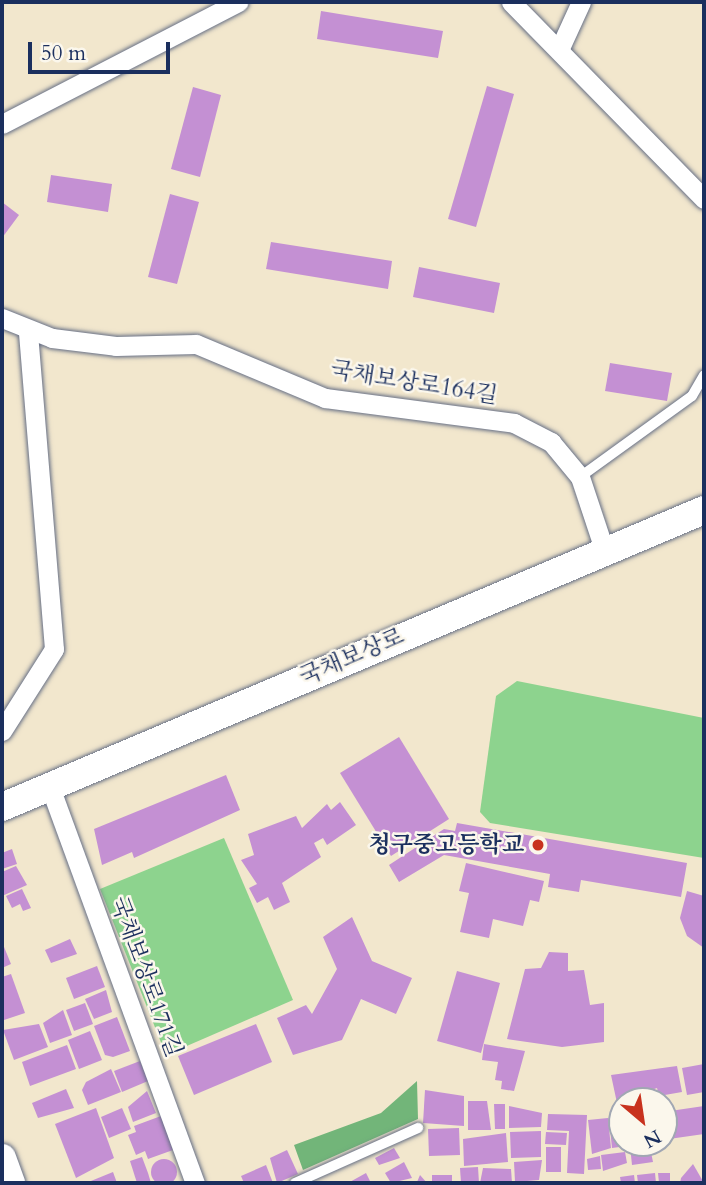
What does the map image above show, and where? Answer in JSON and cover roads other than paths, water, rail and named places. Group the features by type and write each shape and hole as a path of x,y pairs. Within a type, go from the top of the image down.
{"main road":[{"name":"국채보상로","path":"2,807 604,549 704,510"},
{"path":"2,1158 11,1183"}],"street":[{"path":"2,124 238,2"},
{"path":"511,2 704,199"},
{"path":"559,50 581,2"},
{"name":"국채보상로164길","path":"2,318 28,331 116,346 197,344 325,398 513,423 551,442 580,477 604,549"},
{"path":"2,731 54,649 28,331"},
{"name":"국채보상로171길","path":"50,787 195,1183"}],"lane":[{"path":"580,477 692,397 704,376"},
{"path":"295,1183 418,1128"}],"place":[{"name":"청구중고등학교","path":"538,845"}]}
